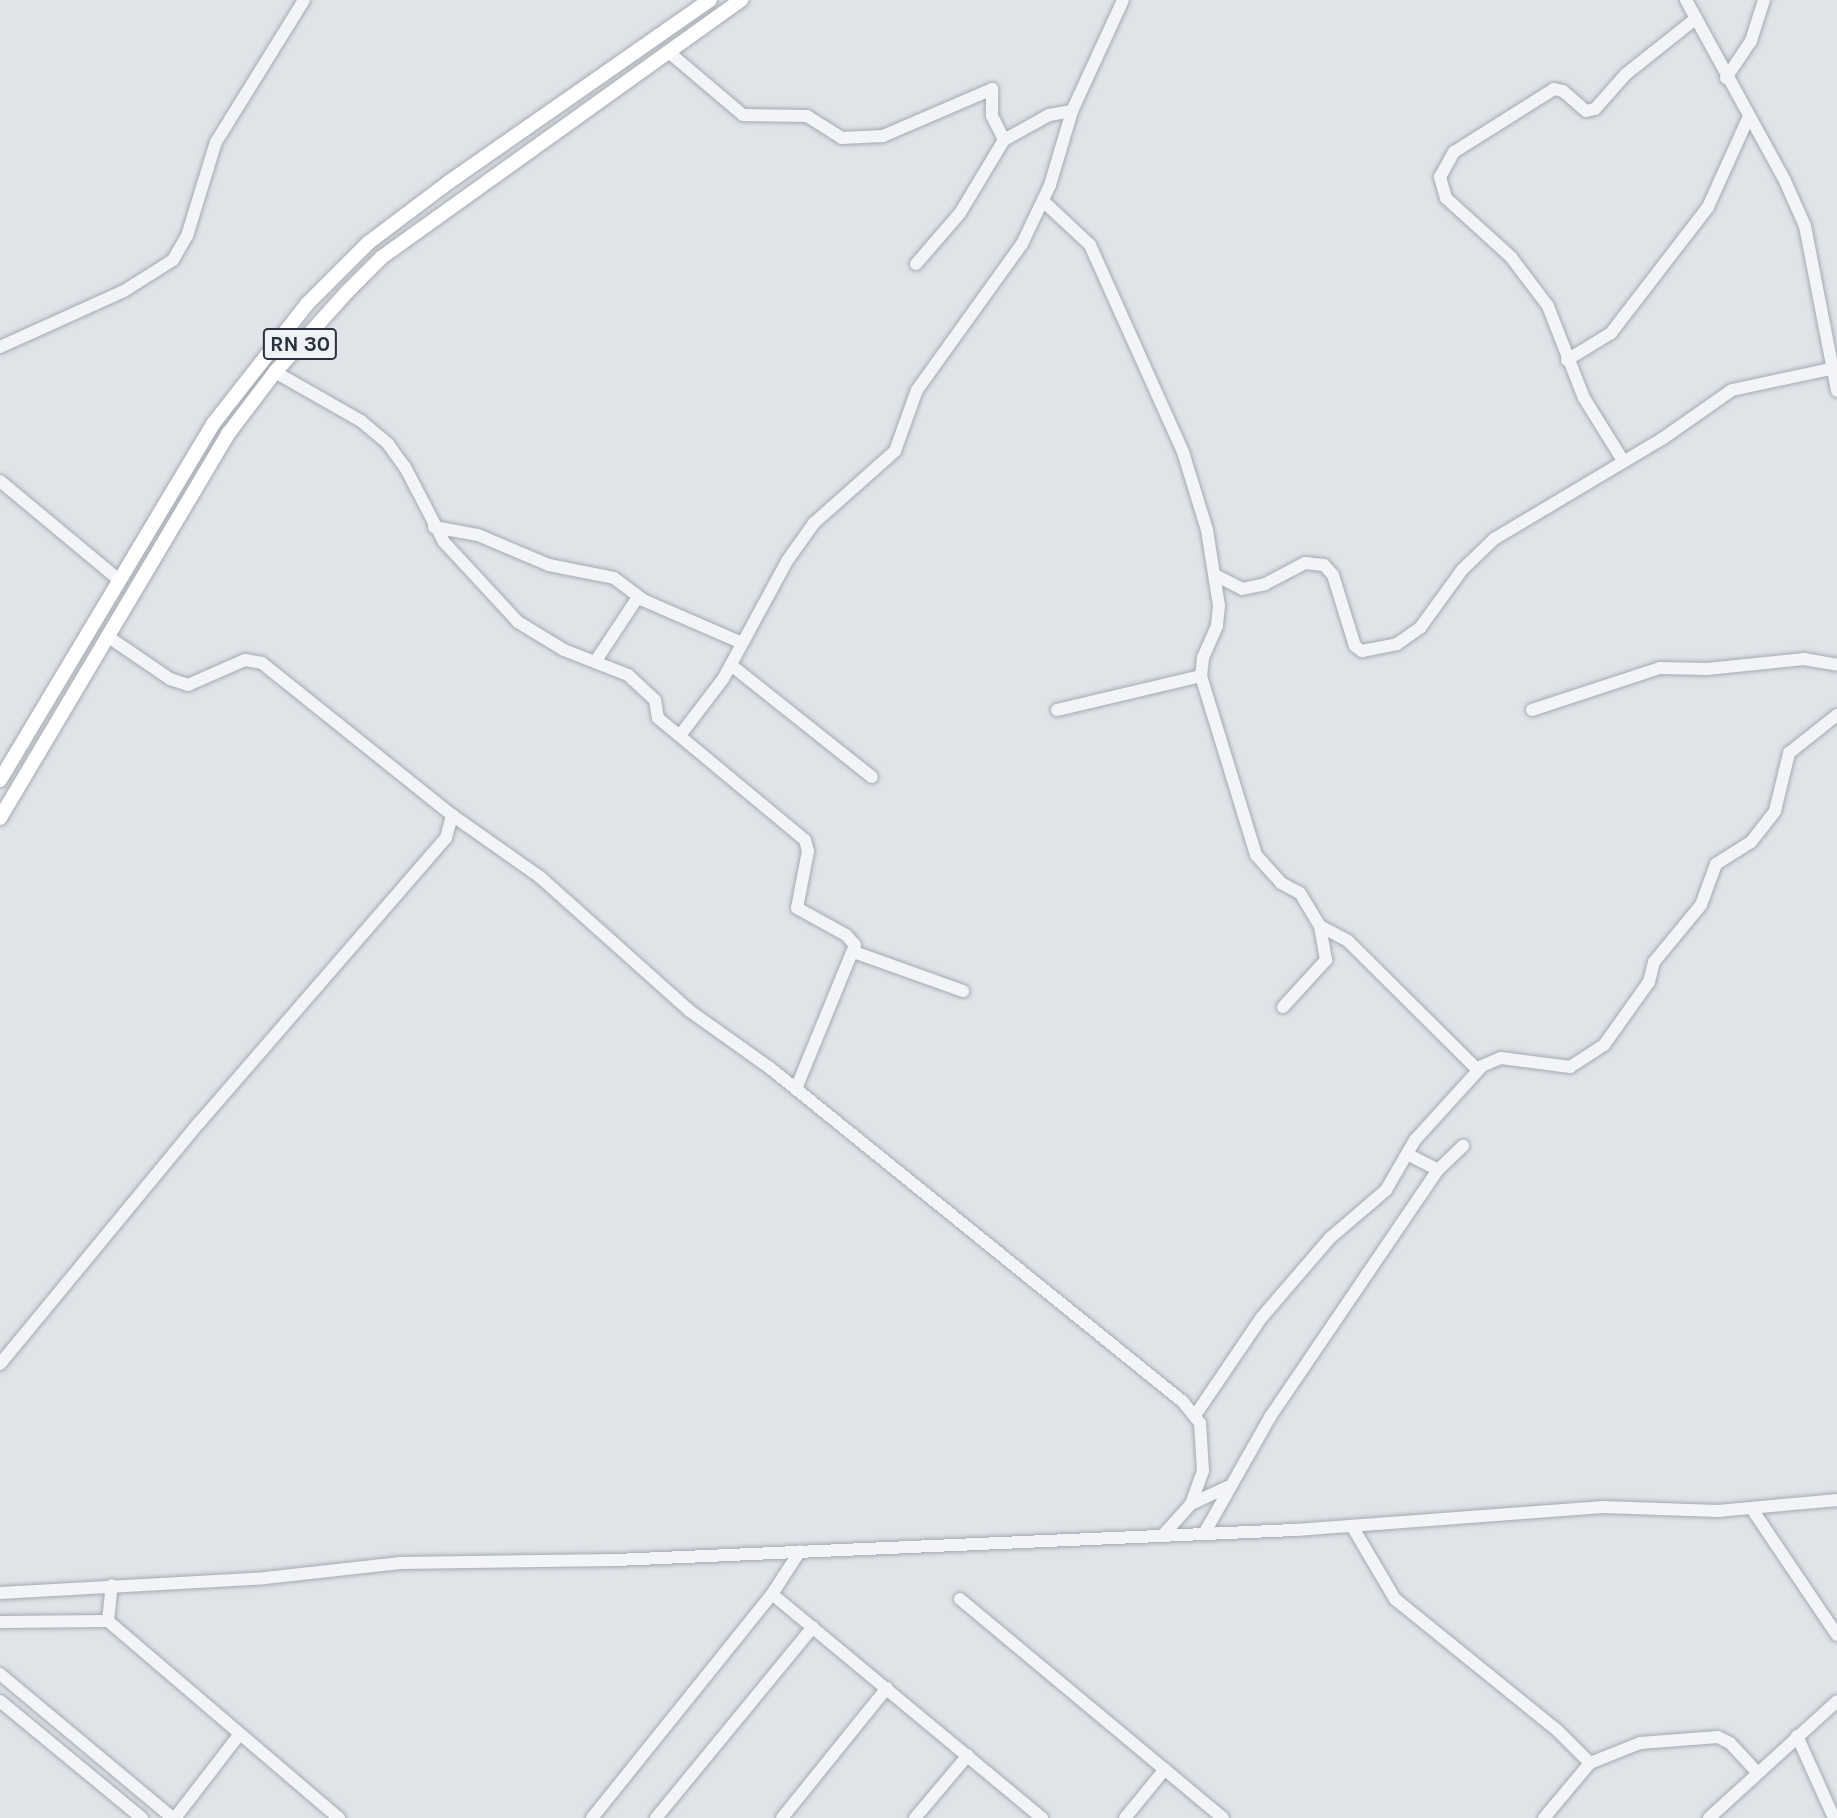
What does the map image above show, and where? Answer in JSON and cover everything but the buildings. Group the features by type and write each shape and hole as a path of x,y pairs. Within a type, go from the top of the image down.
{"main road":[{"name":"RN 30","path":"0,780 213,424 332,277 368,243 449,182 710,0"},
{"name":"RN 30","path":"0,818 110,638 228,434 275,372 382,257 671,54 741,0"}],"street":[{"path":"0,347 124,291 173,260 187,236 216,142 304,0"},
{"path":"681,734 732,665 742,643 814,523 895,451 917,390 1008,268 1043,201 1072,111 1124,0"},
{"path":"1686,0 1694,20 1785,181 1813,251 1830,369 1837,391"},
{"path":"1726,78 1751,41 1764,0"},
{"path":"1622,459 1584,398 1567,359 1555,318 1541,295 1486,231 1442,194 1440,177 1446,163 1470,141 1554,89 1563,91 1586,111 1595,109 1626,74 1694,20"},
{"path":"671,54 743,115 807,117 842,138 883,136 956,108 992,89 992,116 1004,141"},
{"path":"916,264 960,213 1004,141 1049,115 1072,111"},
{"path":"1567,359 1611,333 1708,207 1749,116"},
{"path":"1043,201 1079,231 1105,273 1183,452 1207,530 1219,616 1201,676 1256,855 1281,883 1300,893 1320,926 1326,960 1283,1007"},
{"path":"1214,575 1242,589 1253,588 1305,563 1324,565 1333,575 1355,646 1362,651 1397,644 1420,628 1462,570 1494,539 1622,459 1662,439 1732,390 1830,369"},
{"path":"275,372 361,421 388,444 405,467 434,527 518,622 564,650 632,678 655,700 658,718 796,829 808,851 797,908 846,935 853,941 855,952 796,1089"},
{"path":"0,481 118,579"},
{"path":"434,527 478,535 549,565 606,575 638,597 742,643"},
{"path":"595,662 638,597"},
{"path":"110,638 170,679 188,685 244,660 262,663 452,815 540,877 690,1011 796,1089 1196,1414"},
{"path":"1532,710 1660,668 1707,669 1804,659 1837,665"},
{"path":"732,665 872,777"},
{"path":"1057,710 1201,676"},
{"path":"1164,1534 1191,1504 1203,1471 1196,1414 1262,1318 1330,1238 1387,1189 1407,1154 1478,1070 1501,1058 1570,1068 1604,1045 1649,982 1654,962 1701,905 1716,864 1751,842 1775,811 1782,797 1789,753 1837,715"},
{"path":"0,1364 198,1123 446,838 452,815"},
{"path":"1320,926 1348,941 1478,1070"},
{"path":"855,952 963,992"},
{"path":"1205,1532 1227,1487 1438,1170 1463,1146"},
{"path":"1407,1154 1438,1170"},
{"path":"1191,1504 1227,1487"},
{"path":"0,1593 265,1578 400,1563 800,1552 1352,1526 1602,1507 1752,1509 1837,1500"},
{"path":"1752,1509 1837,1635"},
{"path":"1352,1526 1395,1599 1557,1730 1590,1763"},
{"path":"592,1818 772,1594 800,1552"},
{"path":"108,1621 112,1585"},
{"path":"772,1594 968,1755 1036,1816"},
{"path":"960,1599 1223,1818"},
{"path":"0,1622 108,1621 339,1818"},
{"path":"656,1818 813,1627"},
{"path":"0,1674 174,1818 239,1735"},
{"path":"782,1818 887,1688"},
{"path":"0,1701 142,1818"},
{"path":"1709,1818 1756,1771 1835,1704"},
{"path":"1544,1818 1590,1763 1640,1743 1707,1735 1730,1743 1756,1771"},
{"path":"1797,1735 1834,1818"},
{"path":"915,1818 968,1755"},
{"path":"1125,1818 1165,1769"}]}
